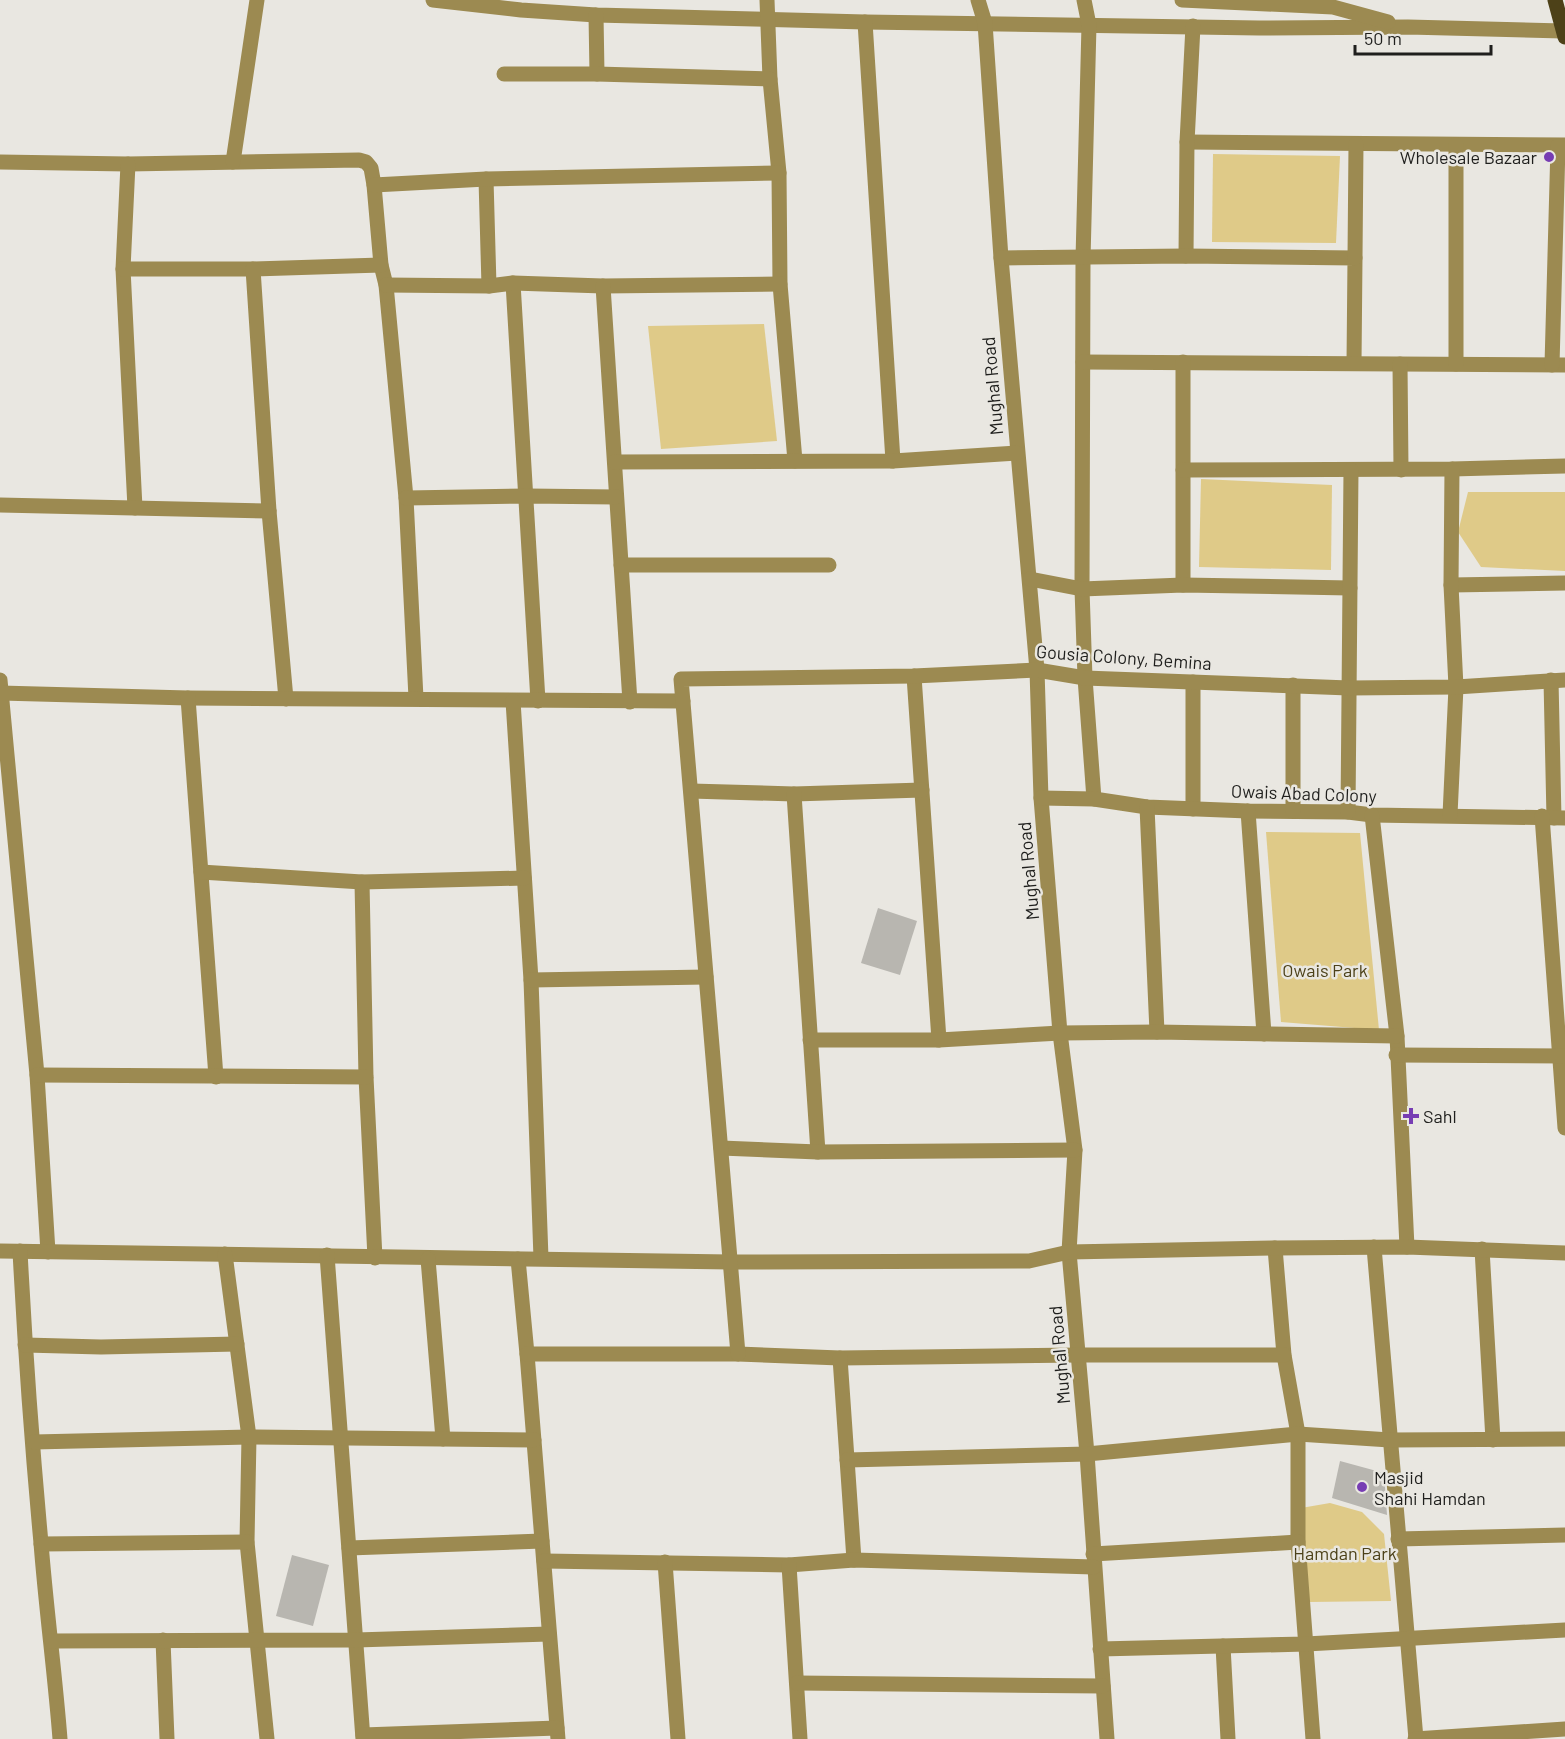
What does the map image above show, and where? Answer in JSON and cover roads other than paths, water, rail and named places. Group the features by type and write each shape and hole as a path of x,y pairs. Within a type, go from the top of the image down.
{"main road":[{"path":"1555,0 1564,34"}],"street":[{"path":"234,162 257,0"},
{"path":"433,0 523,5 596,15 865,22 1408,27 1564,34"},
{"path":"767,0 770,79 779,173 780,284 795,461"},
{"name":"Mughal Road","path":"978,0 985,22 1001,258 1037,670 1041,798 1060,1033 1075,1150 1069,1252 1087,1454 1107,1739"},
{"path":"1084,0 1089,25 1083,259 1082,589 1085,678 1094,799"},
{"path":"1182,0 1333,7 1408,27"},
{"path":"596,15 597,74"},
{"path":"865,22 892,461"},
{"path":"1186,256 1187,142 1193,26"},
{"path":"504,75 597,74 770,79"},
{"path":"1083,362 1559,365 1562,146 1187,142"},
{"path":"1354,363 1356,144"},
{"path":"1456,145 1456,364"},
{"path":"0,162 128,164 358,160 366,162 371,168 381,265 386,285 406,498 416,698"},
{"path":"128,164 123,269 135,508"},
{"path":"374,185 486,179 779,173"},
{"path":"486,179 489,286"},
{"path":"1001,258 1083,259 1186,256 1355,258"},
{"path":"123,269 253,269 381,265"},
{"path":"253,269 269,511 286,699"},
{"path":"513,283 538,701"},
{"path":"386,285 780,284"},
{"path":"603,286 630,702"},
{"path":"1183,362 1183,585"},
{"path":"1400,364 1401,470"},
{"path":"615,462 892,461 1017,453"},
{"path":"1184,470 1401,470 1565,466"},
{"path":"1450,815 1456,687 1451,585 1452,469"},
{"path":"1348,812 1352,470"},
{"path":"406,498 616,497"},
{"path":"0,505 269,511"},
{"path":"621,565 829,565"},
{"path":"1030,579 1082,589 1183,585 1350,588"},
{"path":"1451,585 1565,583"},
{"name":"Gousia Colony, Bemina","path":"683,701 681,679 915,676 1037,670 1085,678 1349,688 1456,687 1558,680"},
{"path":"915,676 939,1040"},
{"path":"1558,680 1554,817 1565,1128"},
{"path":"1193,682 1193,809"},
{"path":"1293,685 1293,812"},
{"path":"48,1252 37,1075 1,688 188,698 683,701 738,1354"},
{"path":"188,698 216,1077"},
{"path":"513,701 531,980 541,1258"},
{"path":"691,791 794,794 922,790"},
{"path":"794,794 818,1152"},
{"name":"Owais Abad Colony","path":"1041,798 1094,799 1147,807 1193,809 1348,812 1372,815 1554,817"},
{"path":"1147,807 1157,1032"},
{"path":"1248,811 1263,1034"},
{"path":"1372,815 1396,1036 1407,1247"},
{"path":"201,872 362,882 524,878"},
{"path":"362,882 366,1077 375,1258"},
{"path":"531,980 706,977"},
{"path":"810,1040 939,1040 1060,1033 1157,1032 1396,1036"},
{"path":"1396,1055 1563,1056"},
{"path":"37,1075 366,1077"},
{"path":"721,1148 818,1152 1075,1150"},
{"path":"1374,1247 1416,1739 1565,1729"},
{"path":"0,1251 731,1262 1029,1261 1069,1252 1275,1248 1407,1247 1565,1253"},
{"path":"1275,1248 1284,1355 1298,1434 1298,1542 1313,1739"},
{"path":"1482,1250 1492,1440"},
{"path":"20,1251 41,1544 60,1739"},
{"path":"225,1254 249,1437 247,1542 267,1739"},
{"path":"327,1255 363,1737 557,1734 518,1259"},
{"path":"428,1259 443,1439"},
{"path":"25,1345 100,1347 237,1344"},
{"path":"527,1354 738,1354 840,1358 1078,1354 1284,1355"},
{"path":"840,1358 854,1560"},
{"path":"847,1460 1087,1454 1298,1434 1390,1440 1565,1439"},
{"path":"34,1443 249,1437 534,1440"},
{"path":"1398,1539 1565,1535"},
{"path":"349,1548 542,1541"},
{"path":"41,1544 247,1542"},
{"path":"544,1561 789,1564 854,1560 1094,1560 1298,1542"},
{"path":"665,1562 678,1739"},
{"path":"789,1564 800,1739"},
{"path":"1100,1649 1306,1644 1565,1630"},
{"path":"52,1641 356,1640 549,1634"},
{"path":"164,1640 167,1739"},
{"path":"1223,1646 1228,1739"},
{"path":"797,1683 1103,1686"}],"place":[{"name":"Wholesale Bazaar","path":"1549,157"},
{"name":"Sahl","path":"1411,1116"},
{"name":"Masjid Shahi Hamdan","path":"1362,1487"}],"park label":[{"name":"Owais Park","path":"1325,970"},
{"name":"Hamdan Park","path":"1345,1553"}]}
